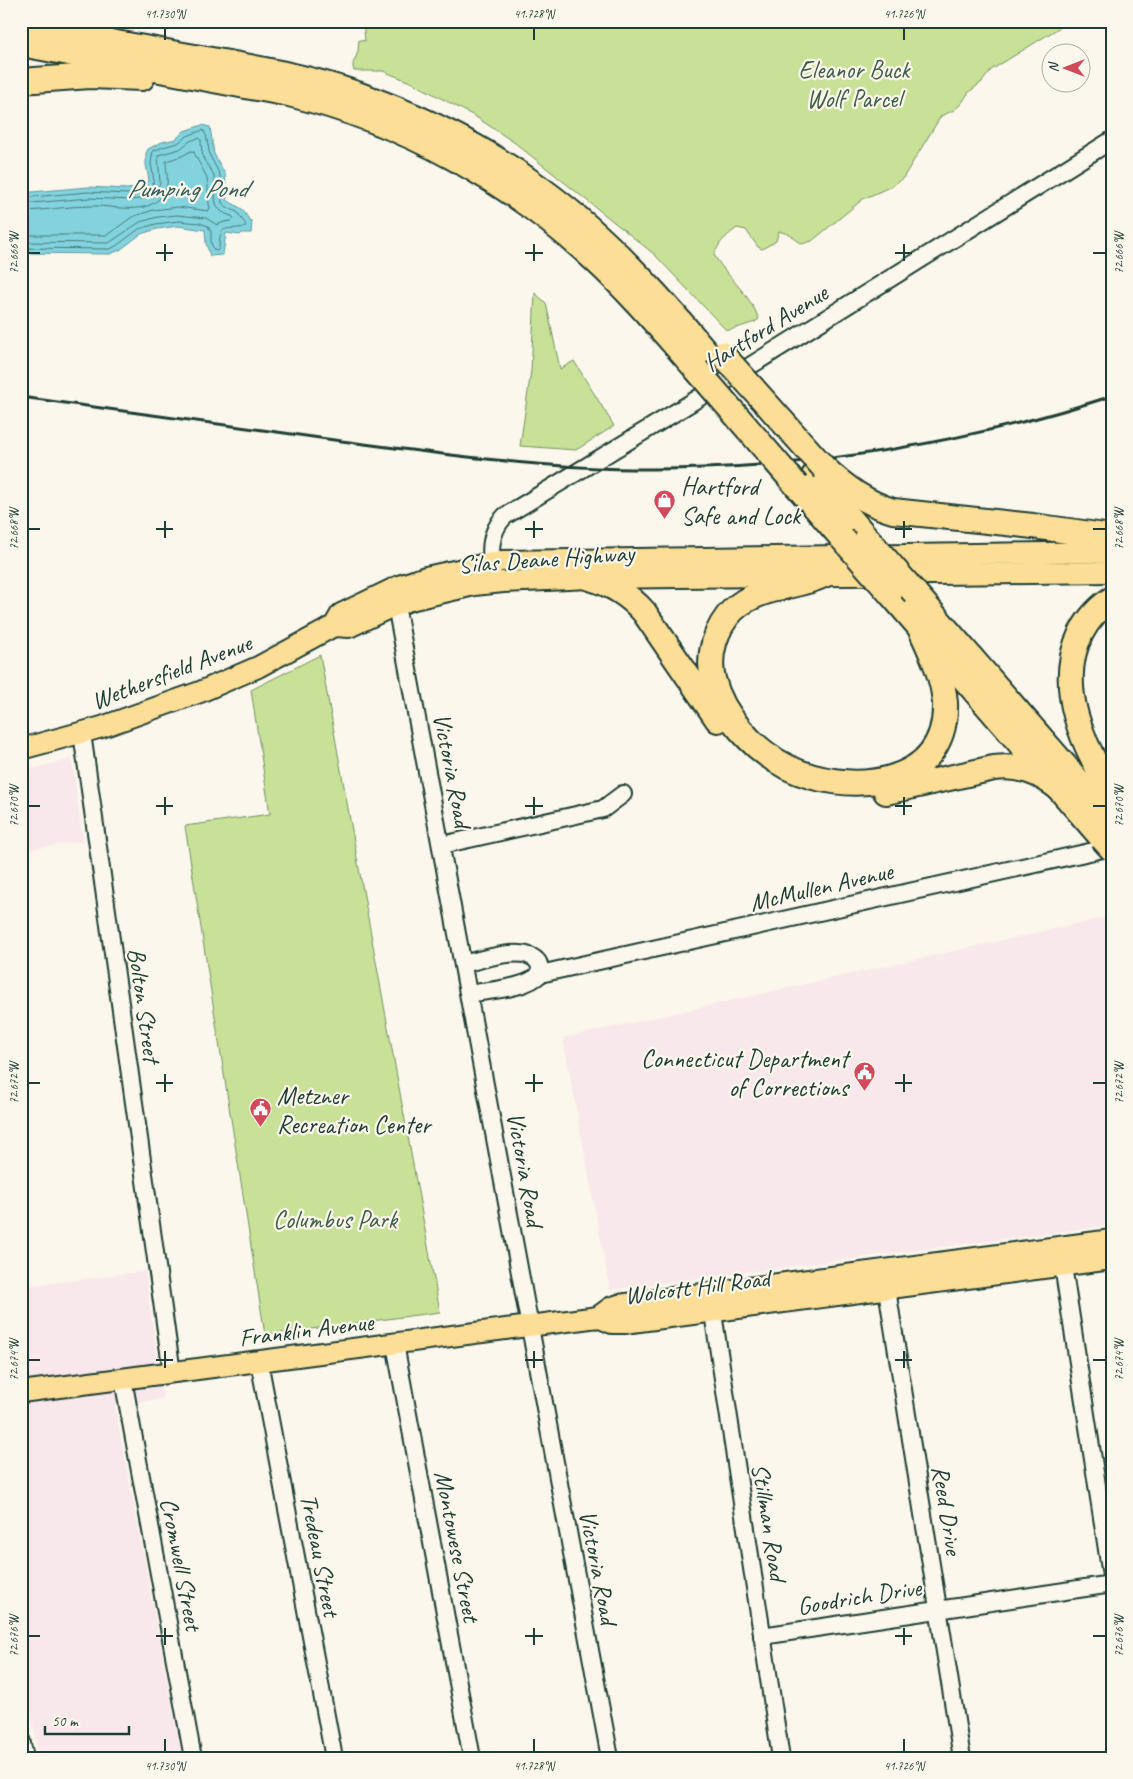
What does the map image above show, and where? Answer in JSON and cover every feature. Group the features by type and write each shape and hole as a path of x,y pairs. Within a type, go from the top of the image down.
{"highway":[{"path":"62,21 159,41 196,57"},
{"path":"21,26 276,72 339,88 404,112 459,138 514,169 554,198 600,238 660,298 706,336 711,361 812,477 842,538 1059,788 1109,838"},
{"path":"21,44 222,80 316,100 415,137 448,153 500,186 561,230 596,260 642,307 711,361 915,593 1109,838"},
{"path":"21,81 90,76 138,78 189,84 257,98 325,114 397,138 438,154 500,186"},
{"path":"812,477 844,486 864,499 893,511 1033,526 1112,538"},
{"path":"578,572 618,589 639,606 731,736 758,762 787,779 823,791 863,794 888,791 994,768 1009,767 1034,772 1059,788"},
{"path":"824,575 808,582 766,592 741,604 724,622 713,648 711,663 713,677 726,709 752,741 769,756 785,766 804,774 827,780 870,782 887,780 903,774 927,756 936,744 942,729 945,704 938,669 920,628"},
{"path":"1112,600 1094,614 1082,631 1073,655 1070,678 1072,698 1079,726 1112,792"}],"main road":[{"name":"Silas Deane Highway","path":"393,597 578,572 1112,552"},
{"name":"Silas Deane Highway","path":"334,626 349,627 421,578 492,562 578,572 824,575 1112,572"},
{"name":"Wethersfield Avenue","path":"21,749 82,733 156,709 258,667 334,626"},
{"name":"Wolcott Hill Road","path":"598,1317 614,1306 711,1302 1062,1256 1112,1240"},
{"name":"Wolcott Hill Road","path":"1062,1256 1112,1259"},
{"name":"Franklin Avenue","path":"21,1392 598,1317"}],"street":[{"name":"Hartford Avenue","path":"494,583 490,546 493,533 498,524 510,512 689,404 1112,140"},
{"name":"Victoria Road","path":"393,597 442,845 610,1758"},
{"name":"Bolton Street","path":"82,733 172,1373"},
{"path":"442,845 603,809 623,794"},
{"name":"McMullen Avenue","path":"469,994 526,984 540,974 1109,838"},
{"path":"463,964 511,953 529,955 539,963 540,974"},
{"path":"1062,1256 1112,1583"},
{"name":"Reed Drive","path":"885,1279 962,1758"},
{"name":"Stillman Road","path":"711,1302 781,1758"},
{"name":"Montowese Street","path":"395,1344 472,1758"},
{"name":"Tredeau Street","path":"259,1361 334,1758"},
{"name":"Cromwell Street","path":"123,1379 193,1758"},
{"name":"Goodrich Drive","path":"762,1636 1112,1583"},
{"path":"21,1739 25,1758"}],"shaded area":[{"path":"72,759 83,841 21,851 21,771"},
{"path":"1112,916 1112,1225 610,1290 563,1038"},
{"path":"145,1271 163,1399 115,1406 182,1758 39,1758 21,1662 21,1275 30,1274 32,1285"}],"green space":[{"name":"Eleanor Buck Wolf Parcel","path":"363,21 1070,21 991,70 982,82 969,92 961,104 954,110 941,116 903,178 892,186 863,199 812,241 802,244 790,235 779,231 776,241 762,249 758,247 746,230 737,228 726,237 718,246 714,255 750,302 759,319 755,322 726,330 654,254 515,143 476,117 413,83 383,71 354,71 353,64 358,52 359,40 365,41"},
{"path":"535,293 546,303 560,369 574,361 614,426 576,450 520,446 531,371"},
{"name":"Columbus Park","path":"320,655 440,1312 265,1335 185,826 270,814 251,690"}],"water":[{"name":"Pumping Pond","path":"202,125 210,127 214,154 225,174 227,200 242,209 250,221 252,221 251,233 242,233 240,235 226,233 223,255 210,256 205,230 178,226 157,229 141,234 120,250 110,254 21,253 21,193 88,187 127,189 144,187 149,180 146,164 148,149 162,142 176,139 184,131"}],"railway":[{"path":"21,397 445,454 557,465 632,469 754,465 875,452 935,442 994,429 1054,414 1112,396"}],"place":[{"name":"Hartford Safe and Lock","path":"665,519"},
{"name":"Connecticut Department of Corrections","path":"864,1091"},
{"name":"Metzner Recreation Center","path":"261,1128"}]}
